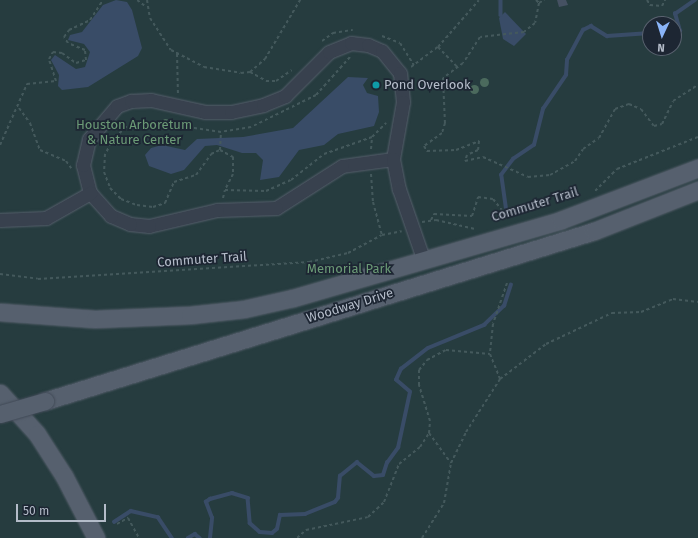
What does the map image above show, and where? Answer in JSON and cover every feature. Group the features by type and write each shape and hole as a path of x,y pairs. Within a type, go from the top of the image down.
{"main road":[{"name":"Woodway Drive","path":"0,312 95,319 190,315 244,309 424,261 604,205 698,168"},
{"name":"Woodway Drive","path":"0,414 594,231 698,190"},
{"path":"424,261 432,282"},
{"path":"0,393 36,434 64,476 96,538"}],"lane":[{"path":"393,159 342,166 276,208 216,210 150,226 130,224 112,216 90,193 83,165 89,139 117,106 138,100 180,105 205,112 231,112 263,105 285,96 329,52 351,43 382,51 400,73 403,102 393,159 399,189 424,261"},
{"path":"0,220 46,218 90,193"}],"path":[{"path":"0,145 19,108 27,84 56,81 48,59 53,52 62,53 76,63 84,62 85,50 68,43 64,37 68,30 90,20 103,0"},
{"path":"137,0 145,7 162,40 177,54 204,67 250,72 282,33 300,0"},
{"path":"145,7 147,0"},
{"path":"400,73 438,47 480,0"},
{"path":"536,0 539,3"},
{"path":"544,0 539,3 534,23 524,32 480,37 457,67 443,78 445,112 442,134 424,146 427,151 446,151 479,141 478,150 467,155 465,161 483,157 528,177 550,175 575,161 583,148 599,138 615,109 629,104 641,109 654,126 662,124 673,102 698,85"},
{"path":"647,0 656,6 662,6 665,0"},
{"path":"438,47 457,67"},
{"path":"177,54 180,105"},
{"path":"220,150 211,154 196,175 174,182 165,203 153,207 121,199 110,188 104,172 105,154 114,138 126,127 181,126 221,132 251,127 293,109 316,95 352,56 359,56"},
{"path":"19,108 30,123 40,150 66,161 68,168 83,165"},
{"path":"220,150 233,157 233,174 225,190 243,193 266,190 291,180 324,154 372,137 389,117"},
{"path":"220,150 221,132"},
{"path":"372,137 371,161 373,202 382,235"},
{"name":"Commuter Trail","path":"593,194 617,169 698,137"},
{"name":"Commuter Trail","path":"479,230 431,220 434,214 472,216 478,197 493,199 502,210"},
{"name":"Commuter Trail","path":"0,274 38,279 309,262 348,253 382,235 400,232"},
{"path":"500,379 490,354 493,324 507,283"},
{"path":"422,538 444,503 451,463 478,411 500,379 546,344 612,313 640,312 673,299 698,302"},
{"path":"451,463 429,433 419,370 427,360 446,350 490,354"},
{"path":"297,538 306,530 368,517 390,493 399,464 420,447 429,433"},
{"path":"118,524 128,518 139,538"}],"green space":[{"name":"Memorial Park","path":"0,0 698,0 698,538 0,538"}],"water":[{"path":"116,0 127,2 132,10 142,48 138,56 88,87 62,90 58,86 59,75 51,60 55,55 76,69 85,67 90,52 84,44 68,40 70,35 82,32 103,5"},
{"path":"505,12 526,34 514,46 503,39 499,18"},
{"path":"348,77 368,78 363,85 367,93 378,96 379,112 374,126 338,134 324,145 299,150 279,177 260,180 263,160 256,153 242,153 217,145 205,146 184,170 171,174 149,166 145,155 151,148 162,145 185,150 197,139 243,137 293,128"}],"building":[{"path":"557,0 566,0 568,5 559,7"}],"waterway":[{"path":"501,0 501,15"},
{"path":"676,16 675,14 695,0"},
{"path":"506,209 501,175 513,159 534,145 543,109 566,75 567,60 583,30 591,26 607,36 642,34"},
{"path":"210,538 212,518 206,502 210,499 232,493 248,498 250,523 260,532 272,533 277,529 280,515 305,514 335,502 338,498 340,476 357,462 374,476 383,475 387,463 398,448 410,392 396,380 401,369 428,348 484,325 504,306 511,285"},
{"path":"114,522 131,511 158,517 172,538"},
{"path":"188,538 195,534 200,538"}],"place":[{"name":"Pond Overlook","path":"376,85"}],"park label":[{"name":"Houston Arboretum & Nature Center","path":"134,134"}]}
